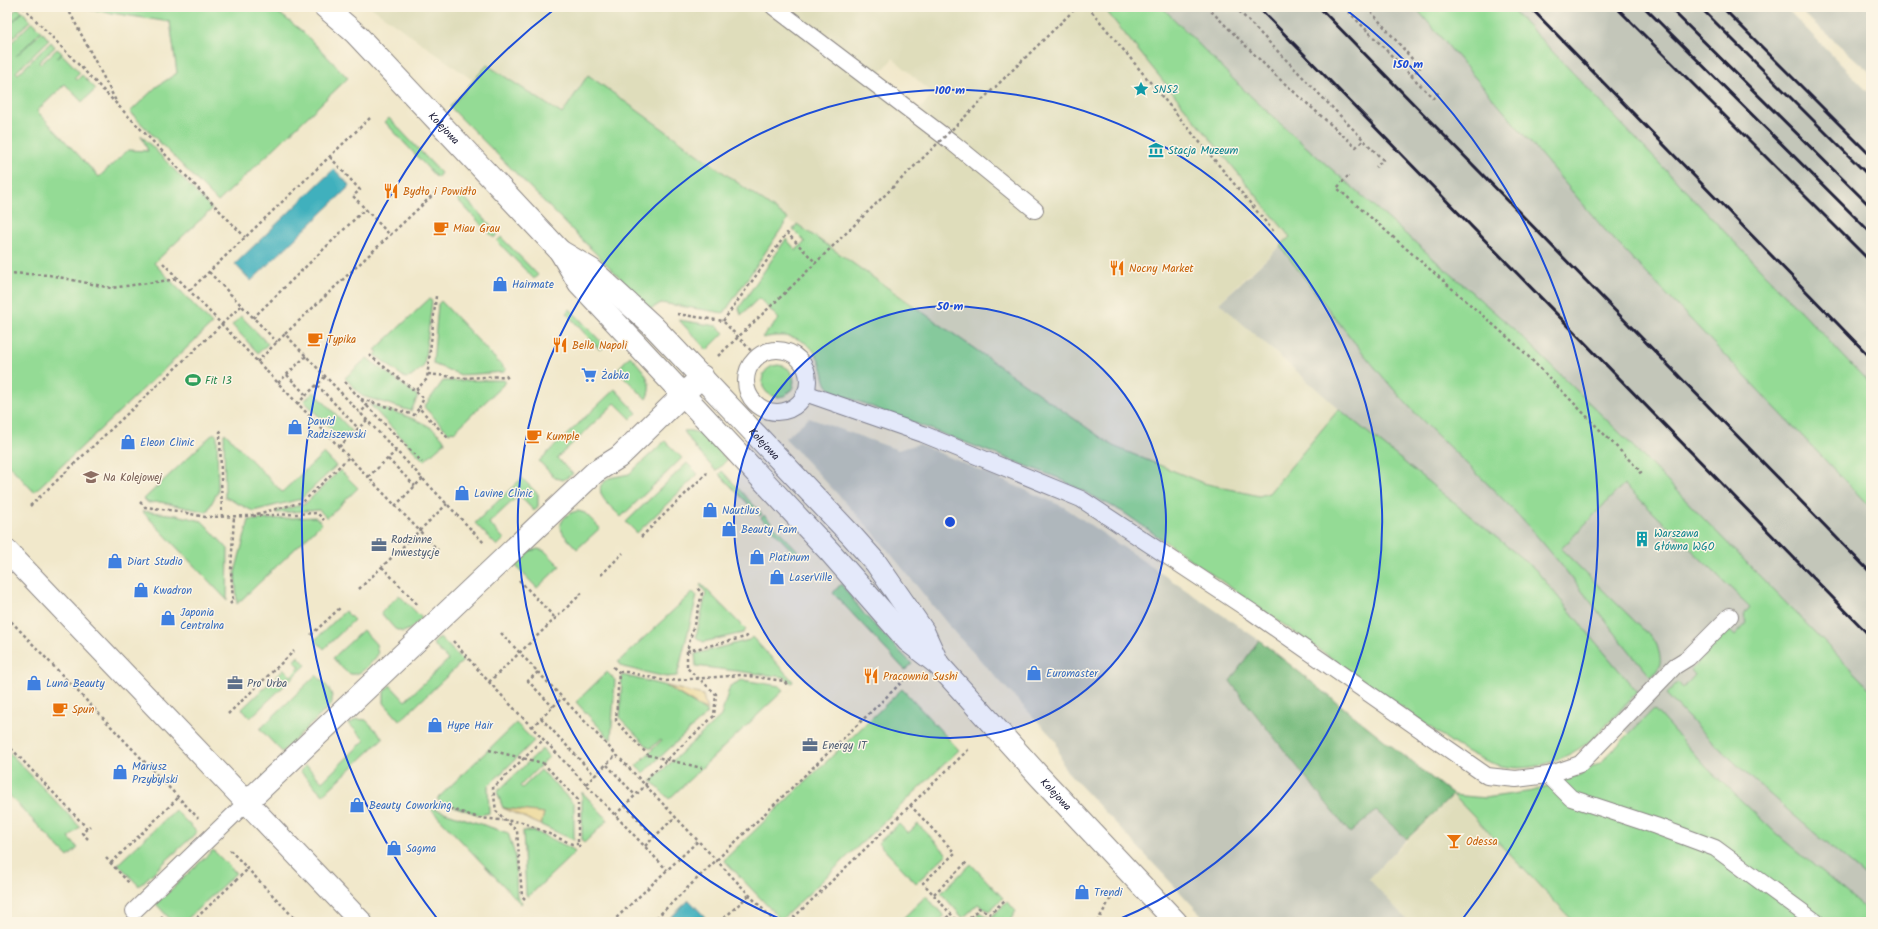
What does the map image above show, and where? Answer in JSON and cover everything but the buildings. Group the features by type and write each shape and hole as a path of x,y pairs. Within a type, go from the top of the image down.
{"street":[{"name":"Kolejowa","path":"326,7 354,33 560,251 578,283 682,396 831,553 908,641 938,664 1040,777 1176,922"},
{"name":"Kolejowa","path":"560,251 592,270 653,326 702,376 745,406 867,552 924,631 938,664"},
{"path":"247,802 595,472 619,457 702,376"},
{"path":"7,551 361,922"}],"lane":[{"path":"774,7 952,143 1035,210"},
{"path":"780,350 790,353 800,359 806,368 809,388 806,394 798,404 786,411 773,412 761,407 745,406 747,388 746,376 757,357 770,351 780,350"},
{"path":"806,394 923,434 1081,499 1252,612 1487,776 1516,779 1548,775 1580,764 1675,666 1688,658 1730,616"},
{"path":"1548,775 1571,798 1656,826 1715,848 1816,922"},
{"path":"134,911 247,802"}],"path":[{"path":"23,7 245,237"},
{"path":"67,7 119,108"},
{"path":"716,358 816,263 1077,7"},
{"path":"1088,7 1274,232"},
{"path":"1206,7 1274,74 1356,147 1364,140"},
{"path":"1235,7 1383,160 1376,167"},
{"path":"1344,7 1433,98 1440,91"},
{"path":"1367,7 1420,68 1411,76"},
{"path":"189,290 370,118"},
{"path":"330,157 360,190 353,196 390,235"},
{"path":"1348,176 1337,188 1520,349 1641,472 1638,474"},
{"path":"257,362 438,190"},
{"path":"253,318 365,209"},
{"path":"723,321 787,233 816,263"},
{"path":"163,263 438,550"},
{"path":"209,272 277,342"},
{"path":"7,273 49,275 111,288 178,279"},
{"path":"416,390 427,379 436,296"},
{"path":"30,506 242,305"},
{"path":"674,313 723,321 757,357"},
{"path":"285,334 485,544"},
{"path":"278,384 306,356"},
{"path":"361,399 414,415 424,398 416,390 370,356"},
{"path":"287,374 306,395"},
{"path":"428,374 463,378 506,376 509,380"},
{"path":"297,404 326,376"},
{"path":"345,382 422,462"},
{"path":"317,385 358,428"},
{"path":"360,413 367,406"},
{"path":"418,408 448,438"},
{"path":"339,447 366,420"},
{"path":"222,430 220,432 222,517"},
{"path":"368,477 396,451"},
{"path":"249,516 303,502 349,457"},
{"path":"388,459 415,486"},
{"path":"641,537 707,473"},
{"path":"395,506 423,478"},
{"path":"140,502 145,507 177,510 205,517 276,516 317,513 324,520"},
{"path":"359,589 447,504"},
{"path":"230,604 233,601 231,570 234,516"},
{"path":"601,575 624,553"},
{"path":"382,567 420,606"},
{"path":"515,576 556,619"},
{"path":"615,815 645,786 649,776 714,716 716,694 687,668 687,651 702,593 697,588"},
{"path":"489,682 584,591"},
{"path":"311,635 341,607"},
{"path":"7,617 298,922"},
{"path":"501,633 775,922"},
{"path":"687,651 746,637 749,634"},
{"path":"452,640 543,740 667,870"},
{"path":"228,714 294,651"},
{"path":"613,667 619,672 627,672 666,681 742,675 784,681 788,686"},
{"path":"538,672 528,682 553,707"},
{"path":"619,672 616,721 648,755 702,768"},
{"path":"652,922 904,680"},
{"path":"532,727 562,698"},
{"path":"541,718 595,776"},
{"path":"525,899 522,894 517,831 496,811 493,788 543,740"},
{"path":"7,744 87,828"},
{"path":"789,922 969,748"},
{"path":"433,803 479,818 522,822 579,846 578,800 543,763 489,750"},
{"path":"586,784 616,755"},
{"path":"607,765 635,795"},
{"path":"110,863 179,797"},
{"path":"625,805 654,837"},
{"path":"910,806 955,853 924,883 958,922"},
{"path":"645,846 675,817"},
{"path":"88,839 82,833 90,826"},
{"path":"612,922 698,841"},
{"path":"934,894 968,861"},
{"path":"192,922 248,869"},
{"path":"720,922 749,895"},
{"path":"1097,922 1111,898"},
{"path":"966,922 979,908 990,914 1005,900"},
{"path":"942,922 951,914"}],"shaded area":[{"path":"371,7 1103,7 1290,237 1219,303 1339,409 1269,493 1259,496 1203,483 1113,446 783,216 588,75 562,114 487,66 474,81","holes":["893,58 933,94 918,111 878,76"]},
{"path":"1103,7 1785,7 1871,95 1871,913 1780,837 1707,768 1654,709 1629,734 1612,718 1636,693 1535,569 1339,409 1219,303 1290,237"},
{"path":"1796,7 1871,7 1871,73"},
{"path":"809,418 898,450 919,444 1064,507 1259,640 1230,681 1350,832 1376,811 1407,839 1369,879 1409,922 1208,922 1064,768 1056,741 955,633 873,532 785,438"},
{"path":"1453,795 1574,922 1409,922 1369,879"}],"green space":[{"path":"87,7 271,7 302,31 348,78 218,202 130,112 156,87 177,73 170,22 85,9"},
{"path":"1103,7 1162,7 1244,90 1295,137 1516,331 1621,434 1871,690 1871,881 1740,768 1666,694 1678,682 1683,688 1695,675 1691,670 1727,631 1730,631 1735,636 1747,623 1743,615 1750,607 1624,484 1561,549 1656,642 1660,657 1660,665 1651,677 1560,564 1514,510 1418,416 1371,363 1280,246 1290,237"},
{"path":"1415,7 1510,7 1871,385 1871,508 1604,229"},
{"path":"18,8 22,12 7,27 7,18"},
{"path":"23,12 30,21 7,43 7,27"},
{"path":"32,22 41,31 16,56 42,32 49,40 16,72 18,74 51,42 55,47 39,62 41,64 57,49 62,53 57,58 62,54 80,73 75,78 77,80 82,75 96,89 82,102 65,84 37,111 99,177 128,150 148,151 141,135 212,209 154,263 212,324 34,492 7,463 7,47"},
{"path":"487,65 562,114 588,75 788,219 724,313 661,303 651,309 450,107"},
{"path":"389,118 441,173 437,178 385,122"},
{"path":"462,195 498,233 494,238 457,199"},
{"path":"797,224 1113,446 1203,483 1259,496 1269,493 1339,409 1535,569 1637,692 1590,741 1569,755 1557,760 1532,767 1507,767 1489,762 1467,752 1123,512 1058,478 836,393 826,384 817,356 805,343 790,337 772,336 763,338 762,337 779,319 759,298 741,315 739,308 786,239 796,250 805,242 793,230"},
{"path":"501,237 538,275 534,279 497,241"},
{"path":"429,299 432,301 424,366 411,377 405,378 375,355 378,352 375,350"},
{"path":"441,301 506,370 504,372 461,375 433,364 438,304"},
{"path":"570,309 605,346 600,350 566,313"},
{"path":"241,316 268,344 258,353 232,325"},
{"path":"679,320 717,326 724,333 707,350"},
{"path":"630,356 646,375 649,392 646,399 617,370"},
{"path":"367,358 418,396 411,411 362,396 345,378"},
{"path":"775,365 781,365 790,369 794,381 790,393 781,397 775,397 766,393 762,384 762,378 766,369"},
{"path":"504,380 506,382 454,432 452,431 449,433 424,407 443,381"},
{"path":"615,389 637,413 631,419 615,403 557,458 573,474 563,480 555,478 539,461"},
{"path":"314,392 352,431 342,440 304,401"},
{"path":"369,404 412,418 432,428 445,442 424,461"},
{"path":"684,431 691,431 703,436 714,445 727,460 716,471 696,449"},
{"path":"214,433 217,436 218,491 207,512 160,502 148,503 144,499"},
{"path":"225,433 282,492 324,453 336,466 301,499 253,511 225,497"},
{"path":"665,441 682,458 621,517 603,498 600,490 601,485 609,478 629,474"},
{"path":"687,463 698,474 637,533 626,522"},
{"path":"340,470 358,488 327,518 319,510 276,513 276,511 305,504"},
{"path":"722,471 762,514 760,516 719,474"},
{"path":"522,478 538,494 538,506 534,511 519,495 489,523 504,539 497,546 475,523"},
{"path":"142,511 177,515 202,521 228,549 227,600"},
{"path":"578,511 585,513 600,528 577,549 564,535 560,527 566,516"},
{"path":"764,515 800,553 797,556 761,518"},
{"path":"315,517 322,523 237,604 235,572 249,520"},
{"path":"538,549 545,551 560,566 537,588 515,565 530,551"},
{"path":"701,584 746,630 743,633 703,642 696,637 706,593 700,585"},
{"path":"841,584 864,614 912,664 905,670 833,593"},
{"path":"693,592 697,596 677,676 666,677 623,667 618,662"},
{"path":"399,595 422,618 410,629 403,632 395,629 381,613"},
{"path":"345,611 354,620 324,649 315,640"},
{"path":"363,630 376,644 378,654 367,667 357,674 348,673 333,658"},
{"path":"440,637 463,661 400,721 384,703 384,692 390,685 405,701 448,660 433,644"},
{"path":"752,637 793,681 792,683 784,677 696,666 695,654 749,640"},
{"path":"1259,640 1453,795 1407,839 1376,811 1350,833 1230,681"},
{"path":"298,656 306,665 250,718 242,709 284,669 291,676 300,667 294,661"},
{"path":"607,672 615,680 611,740 576,702"},
{"path":"316,675 331,692 331,705 282,752 260,729"},
{"path":"622,675 666,686 708,713 643,773 636,766 661,741 660,740 650,749 620,718"},
{"path":"742,680 780,686 784,690 669,799 651,781 721,716 730,686"},
{"path":"902,689 959,750 781,920 724,860"},
{"path":"1654,709 1707,768 1780,837 1871,913 1871,922 1574,922 1453,795 1485,798 1533,791 1579,775 1600,763"},
{"path":"357,719 366,720 383,738 323,795 300,771 306,765 322,782 365,740 349,724"},
{"path":"516,723 534,741 488,786 489,813 480,815 440,802 437,799"},
{"path":"542,749 549,757 520,786 522,788 541,770 574,804 574,840 541,825 544,813 503,808 497,792"},
{"path":"7,750 80,827 69,838 78,848 68,857 7,793"},
{"path":"582,792 608,820 584,843 582,841"},
{"path":"431,805 435,809 508,833 515,855 517,897 522,902 521,904 429,807"},
{"path":"175,810 197,832 139,886 118,864"},
{"path":"899,824 908,833 918,824 947,854 916,883 878,843"},
{"path":"523,831 534,831 571,848 575,852 528,897 526,894"},
{"path":"213,850 236,873 184,922 173,922 156,904"},
{"path":"971,864 1003,898 989,911 978,904 963,918 941,893"},
{"path":"926,896 944,916 938,922 899,922"},
{"path":"1007,902 1016,911 1009,922 974,922 980,912 990,918"}],"sand":[{"path":"666,686 703,695 707,711"},
{"path":"503,808 544,813 541,825"}],"water":[{"path":"334,169 350,186 251,281 235,264"},
{"path":"689,900 705,917 699,922 666,922"}],"railway":[{"path":"1258,7 1871,637"},
{"path":"1319,7 1871,573"},
{"path":"1530,7 1871,358"},
{"path":"1616,7 1871,262"},
{"path":"1644,7 1871,233"},
{"path":"1669,7 1871,207"},
{"path":"1700,7 1871,178"},
{"path":"1722,7 1871,156"}],"place":[{"name":"SN52","path":"1141,89"},
{"name":"Stacja Muzeum","path":"1156,150"},
{"name":"Bydło i Powidło","path":"391,191"},
{"name":"Miau Grau","path":"441,228"},
{"name":"Nocny Market","path":"1117,268"},
{"name":"Hairmate","path":"500,284"},
{"name":"Typika","path":"315,339"},
{"name":"Bella Napoli","path":"560,345"},
{"name":"Żabka","path":"589,375"},
{"name":"Fit 13","path":"193,380"},
{"name":"Dawid Radziszewski","path":"295,427"},
{"name":"Kumple","path":"534,436"},
{"name":"Eleon Clinic","path":"128,442"},
{"name":"Na Kolejowej","path":"91,477"},
{"name":"Lavine Clinic","path":"462,493"},
{"name":"Nautilus","path":"710,510"},
{"name":"Beauty Fam","path":"729,529"},
{"name":"Warszawa Główna WGO","path":"1642,539"},
{"name":"Rodzinne Inwestycje","path":"379,545"},
{"name":"Platinum","path":"757,557"},
{"name":"Diart Studio","path":"115,561"},
{"name":"LaserVille","path":"777,577"},
{"name":"Kwadron","path":"141,590"},
{"name":"Japonia Centralna","path":"168,618"},
{"name":"Euromaster","path":"1034,673"},
{"name":"Pracownia Sushi","path":"871,676"},
{"name":"Luna Beauty","path":"34,683"},
{"name":"Pro Urba","path":"235,683"},
{"name":"Spun","path":"60,709"},
{"name":"Hype Hair","path":"435,725"},
{"name":"Energy IT","path":"810,745"},
{"name":"Mariusz Przybylski","path":"120,772"},
{"name":"Beauty Coworking","path":"357,805"},
{"name":"Odessa","path":"1454,841"},
{"name":"Sagma","path":"394,848"},
{"name":"Trendi","path":"1082,892"}]}
